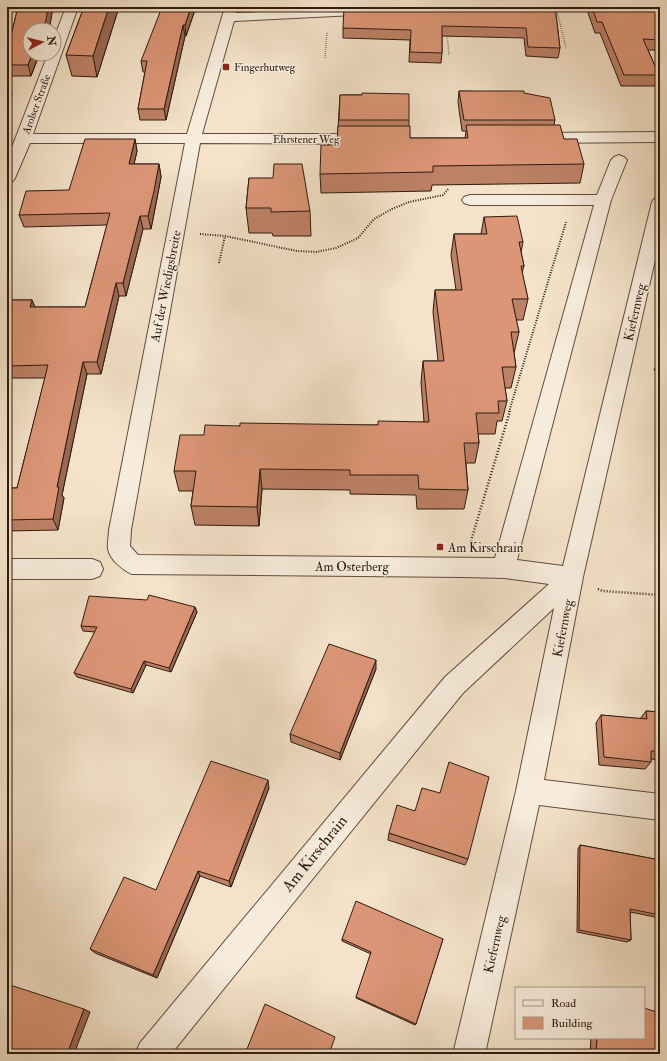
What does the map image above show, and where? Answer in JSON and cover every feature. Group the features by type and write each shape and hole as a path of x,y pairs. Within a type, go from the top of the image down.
{"street":[{"name":"Arolser Straße","path":"7,178 24,138 72,7"},
{"path":"230,12 390,10"},
{"name":"Auf der Wiedigsbreite","path":"132,564 119,549 120,530 193,139 230,12"},
{"path":"518,138 660,137"},
{"name":"Ehrstener Weg","path":"24,138 383,139"},
{"path":"504,568 603,200 619,160"},
{"path":"470,200 603,200"},
{"name":"Kiefernweg","path":"469,1054 529,791 572,577 660,202"},
{"name":"Am Osterberg","path":"132,564 504,568 572,577"},
{"path":"7,569 92,569"},
{"name":"Am Kirschrain","path":"151,1054 454,685 572,577"},
{"path":"529,791 660,807"}],"path":[{"path":"556,7 566,48"},
{"path":"447,32 449,55"},
{"path":"175,232 225,236 297,251 316,252 336,248 358,238 374,220 392,208 409,202 442,195 448,188 454,188"},
{"path":"463,567 572,200"},
{"path":"219,263 225,236"},
{"path":"572,577 603,591 660,595"}],"building":[{"path":"18,7 48,7 45,22 22,22 22,62 29,62 28,65 7,65 7,52"},
{"path":"84,7 109,7 93,56 66,55"},
{"path":"162,7 191,7 185,25 183,25 164,109 138,109 147,61 141,61"},
{"path":"344,7 555,7 560,48 528,47 526,28 442,26 442,53 410,52 411,30 343,28"},
{"path":"592,7 660,7 660,22 657,21 660,28 660,40 643,39 659,75 624,75 602,22 597,22"},
{"path":"459,91 524,91 524,93 550,98 555,120 464,120"},
{"path":"362,93 409,94 409,120 339,120 340,95 362,95"},
{"path":"466,125 560,125 564,139 577,139 584,164 433,166 433,172 320,174 321,145 337,145 338,126 410,126 410,138 468,138"},
{"path":"85,139 135,139 129,164 159,164 154,191 148,216 140,216 123,283 116,283 97,362 83,362 57,487 59,487 53,519 7,520 7,488 17,488 48,365 7,366 7,300 32,300 30,307 85,307 110,213 19,215 26,191 69,190"},
{"path":"274,164 302,164 310,211 271,212 271,208 246,208 249,178 273,178"},
{"path":"517,216 523,242 519,242 524,266 521,266 528,299 512,299 519,332 511,332 516,367 502,367 507,401 498,401 499,413 476,413 479,443 464,443 468,490 419,489 418,475 350,475 350,470 260,469 257,507 191,506 196,471 174,471 180,435 204,435 205,425 240,426 240,423 378,425 378,421 429,422 423,361 444,361 435,290 462,290 454,234 487,234 484,217"},
{"path":"149,595 195,607 169,668 144,661 131,689 74,673 97,627 81,626 89,596 147,600"},
{"path":"329,644 376,660 340,753 290,734"},
{"path":"646,711 660,712 660,751 651,751 651,762 604,757 601,715 647,719"},
{"path":"211,761 268,780 229,881 198,871 153,975 90,949 124,877 156,890"},
{"path":"449,762 489,777 468,859 389,833 397,805 415,811 422,788 440,793"},
{"path":"580,845 660,860 660,915 630,909 631,940 579,930"},
{"path":"356,901 443,939 416,1024 356,997 371,952 342,939"},
{"path":"7,984 84,1009 67,1054 7,1054"},
{"path":"265,1004 335,1037 329,1054 245,1054"},
{"path":"645,1008 660,1013 660,1054 596,1054 597,1039 645,1039"}],"place":[{"name":"Fingerhutweg","path":"226,67"},
{"name":"Am Kirschrain","path":"440,547"}]}
